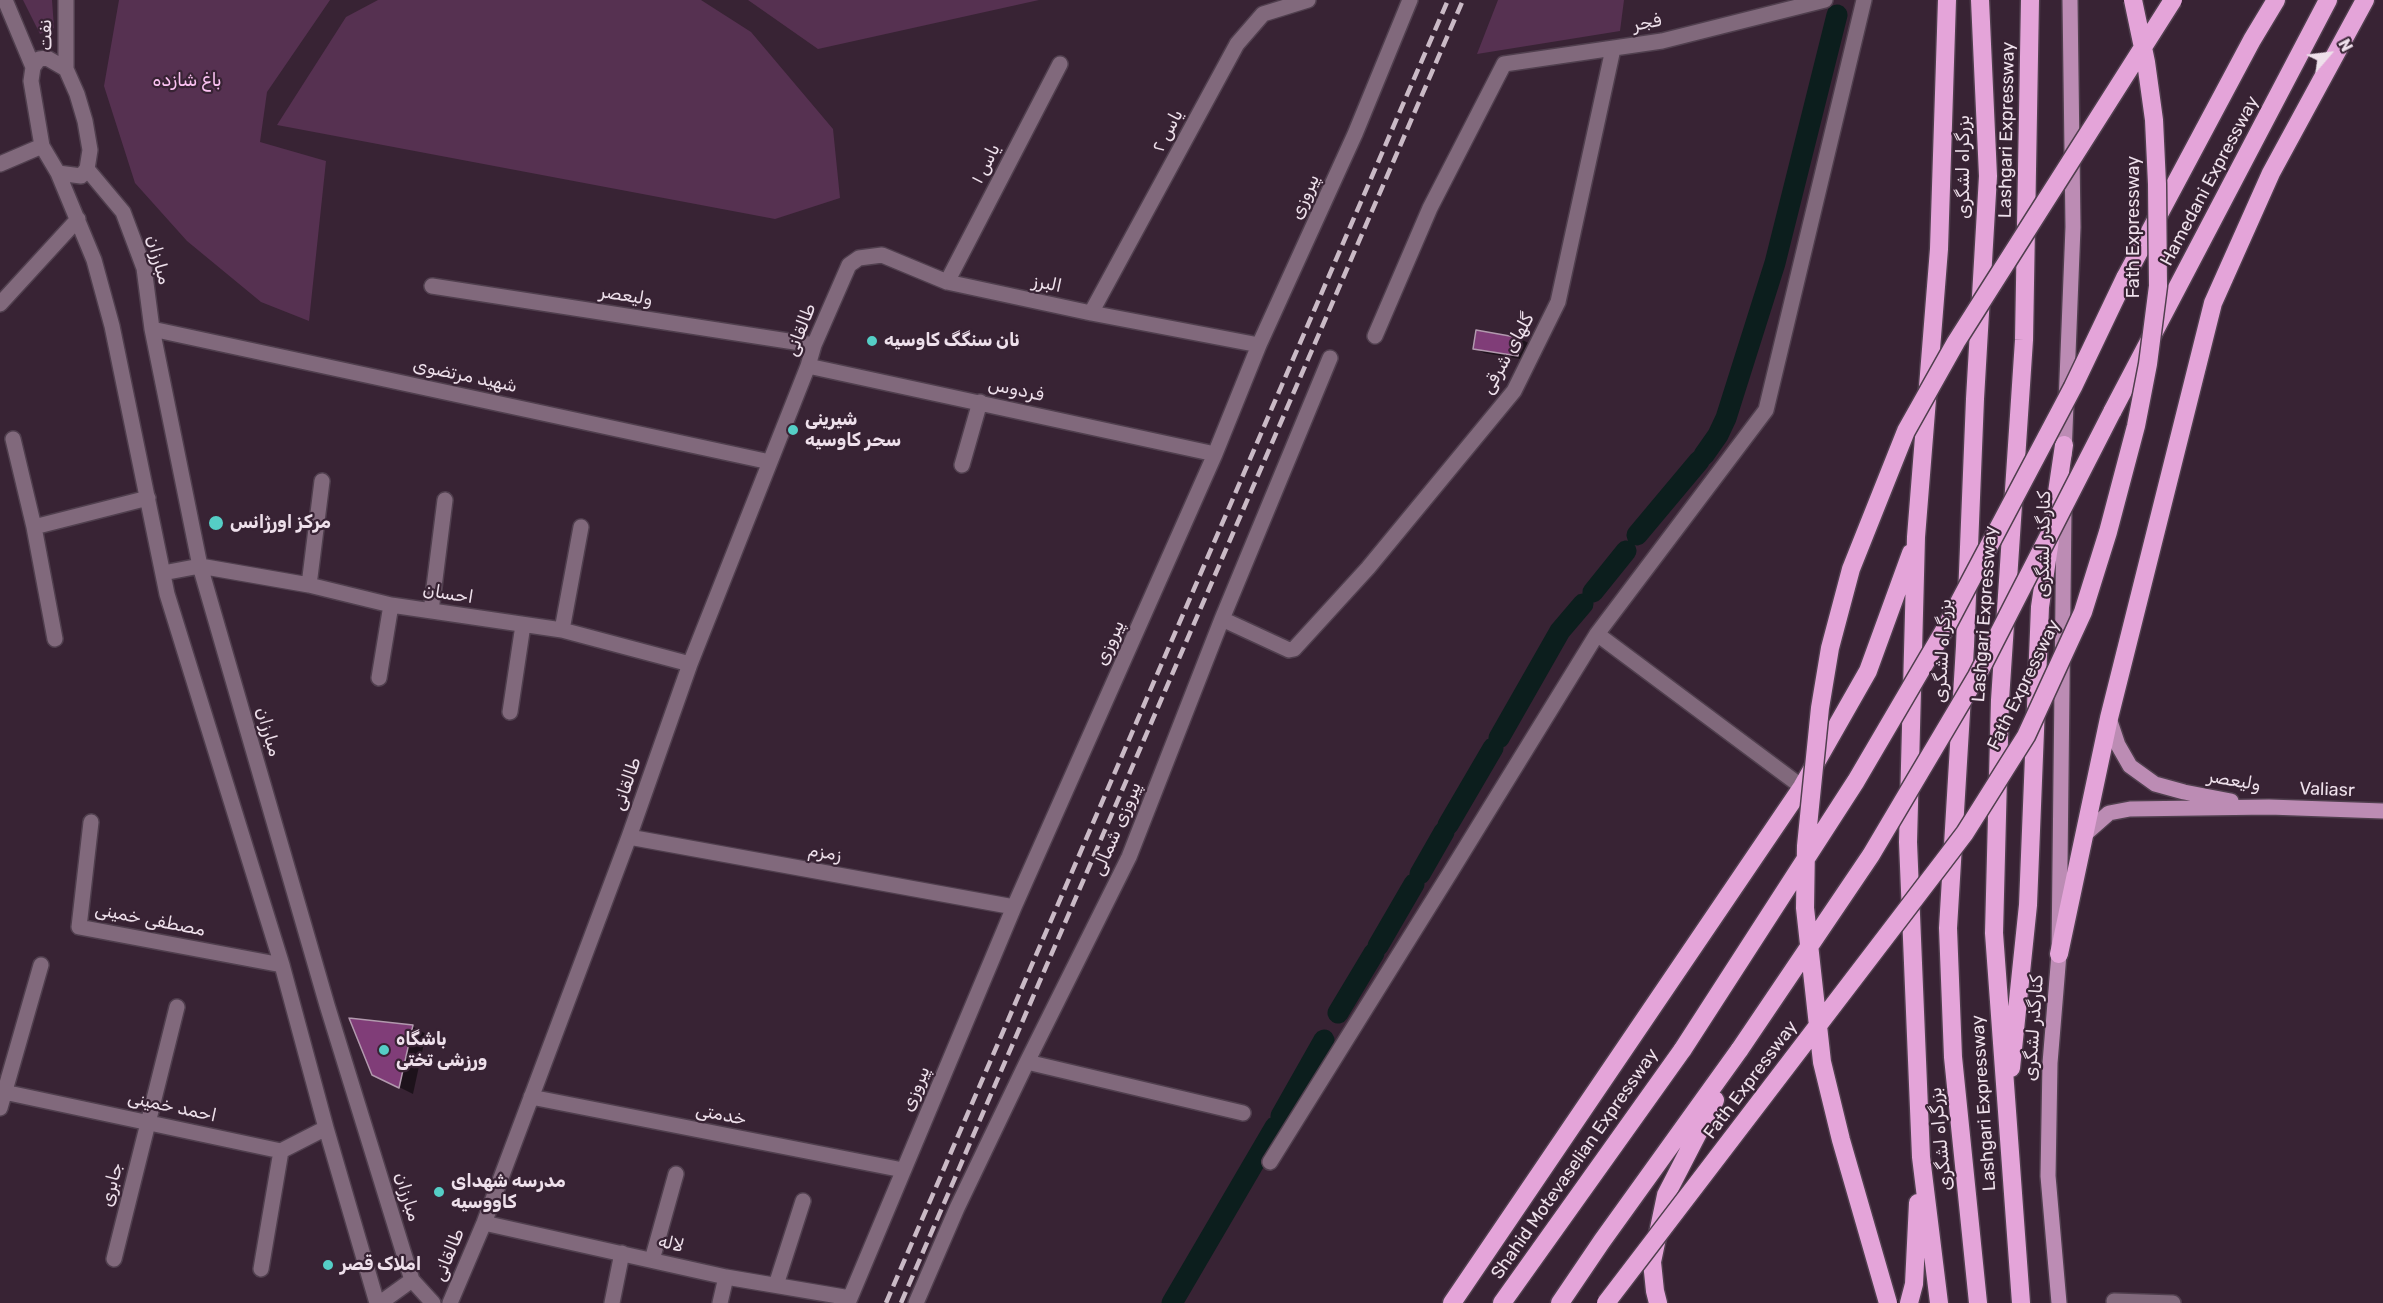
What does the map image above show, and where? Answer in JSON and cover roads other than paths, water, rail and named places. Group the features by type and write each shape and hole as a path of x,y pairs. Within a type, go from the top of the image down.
{"highway":[{"path":"1939,1303 1921,1157 1908,842 1916,537 1940,249 1947,0"},
{"name":"بزرگراه لشگری","path":"1978,1303 1953,1057 1948,928 1965,658 1975,399 1988,176 1980,0"},
{"name":"Lashgari Expressway","path":"2021,1303 2006,1118 1994,910 2000,700 2024,340 2030,0"},
{"name":"Fath Expressway","path":"1606,1303 1965,833 2026,736 2083,612 2108,532 2136,426 2148,364 2158,286 2154,120 2146,62 2133,0"},
{"path":"1888,1303 1841,1140 1822,1062 1805,908 1806,846 1820,708 1830,648 1851,569 1906,431 1956,342 2173,0"},
{"path":"2252,40 2265,0"},
{"name":"Hamedani Expressway","path":"1683,1049 1856,781 1945,628 2073,387 2125,279 2252,40 2276,0"},
{"name":"Hamedani Expressway","path":"1740,1049 1871,855 1971,686 2328,0"},
{"path":"2059,954 2109,718 2213,303 2271,173 2366,0"},
{"path":"2006,1118 2028,904 2040,607 2064,445"},
{"path":"1452,1303 1802,787 1868,671 1916,537"},
{"name":"Shahid Motevaselian Expressway","path":"1502,1303 1683,1049"},
{"path":"1560,1303 1740,1049"},
{"path":"1658,1303 1652,1262 1666,1195 1740,1049"},
{"path":"1909,1303 1914,1284 1921,1157"}],"main road":[{"name":"کنارگذر لشگری","path":"2059,1303 2048,1176 2050,1063 2059,954 2064,445 2073,227 2070,0"},
{"name":"ولیعصر","path":"2109,718 2118,746 2130,766 2155,784 2184,792 2270,807"},
{"name":"ولیعصر","path":"2084,835 2109,813 2130,809 2270,807"},
{"name":"Valiasr","path":"2270,807 2383,811"}],"street":[{"path":"5,0 33,67 33,97 42,146 58,173 94,260 112,326 167,594 282,965 326,1128 378,1303 412,1280"},
{"name":"نفت","path":"66,0 66,69"},
{"name":"یاس ۲","path":"1091,313 1237,44 1263,14 1308,0"},
{"name":"پیروزی","path":"849,1301 1014,907 1215,454 1259,345 1355,134 1410,0"},
{"name":"فجر","path":"1375,336 1430,208 1500,69 1509,62 1613,49 1662,40 1825,0"},
{"path":"1270,1162 1596,633 1766,410 1864,0"},
{"name":"گلهای شرقی","path":"1222,619 1289,650 1296,646 1368,568 1514,391 1558,302 1613,49"},
{"path":"33,67 39,59 47,58 66,69 85,121 90,150 87,169 81,176 58,173"},
{"name":"یاس ۱","path":"947,282 1060,64"},
{"path":"0,164 42,146"},
{"name":"مبارزان","path":"87,169 123,212 144,268 152,329 200,566 327,1005 412,1280 433,1303"},
{"path":"0,304 78,219"},
{"name":"البرز","path":"842,279 849,265 859,258 882,255 947,282 1091,313 1259,345"},
{"name":"طالقانی","path":"450,1303 483,1223 629,837 690,664 808,366 814,345 842,279"},
{"name":"ولیعصر","path":"432,286 814,345"},
{"name":"شهید مرتضوی","path":"152,329 770,462"},
{"name":"پیروزی شمالی","path":"916,1303 957,1208 1129,857 1222,619 1330,358"},
{"name":"فردوس","path":"808,366 1215,454"},
{"path":"962,465 980,402"},
{"path":"13,439 34,527 55,639"},
{"path":"309,585 322,481"},
{"path":"34,527 148,498"},
{"path":"431,611 446,500"},
{"path":"562,630 581,527"},
{"path":"163,573 200,566"},
{"name":"احسان","path":"200,566 309,585 391,604 562,630 690,664"},
{"path":"379,678 391,604"},
{"path":"510,712 523,625"},
{"path":"1596,633 1802,787"},
{"name":"مصطفی خمینی","path":"91,822 80,927 282,965"},
{"name":"زمزم","path":"629,837 1014,907"},
{"path":"0,1108 41,965"},
{"name":"جابری","path":"114,1259 177,1007"},
{"path":"1027,1062 1243,1113"},
{"name":"احمد خمینی","path":"4,1092 281,1151"},
{"name":"خدمتی","path":"531,1097 903,1170"},
{"path":"261,1269 281,1151 326,1128"},
{"path":"652,1260 676,1174"},
{"path":"776,1285 803,1201"},
{"name":"لاله","path":"483,1223 726,1277 849,1301"},
{"path":"612,1303 622,1253"},
{"path":"720,1303 726,1277"},
{"path":"2114,1301 2173,1303"}],"waterway":[{"path":"1704,455 1718,435 1726,418 1775,263 1837,15"},
{"path":"1637,535 1699,461"},
{"path":"1593,592 1626,551"},
{"path":"1499,738 1560,631 1583,604"},
{"path":"1448,825 1493,748"},
{"path":"1420,874 1444,832"},
{"path":"1378,946 1414,884"},
{"path":"1338,1013 1374,953"},
{"path":"1281,1116 1324,1040"},
{"path":"1172,1303 1275,1127"}],"railway":[{"path":"886,1303 1448,0"},
{"path":"901,1303 1463,0"}],"place":[{"name":"نان سنگگ کاوسیه","path":"872,341"},
{"name":"شیرینی سحر کاوسیه","path":"793,430"},
{"name":"مرکز اورژانس","path":"216,523"},
{"name":"باشگاه ورزشی تختی","path":"384,1050"},
{"name":"مدرسه شهدای کاووسیه","path":"439,1192"},
{"name":"املاک قصر","path":"328,1265"}],"park label":[{"name":"باغ شازده","path":"187,81"}]}
